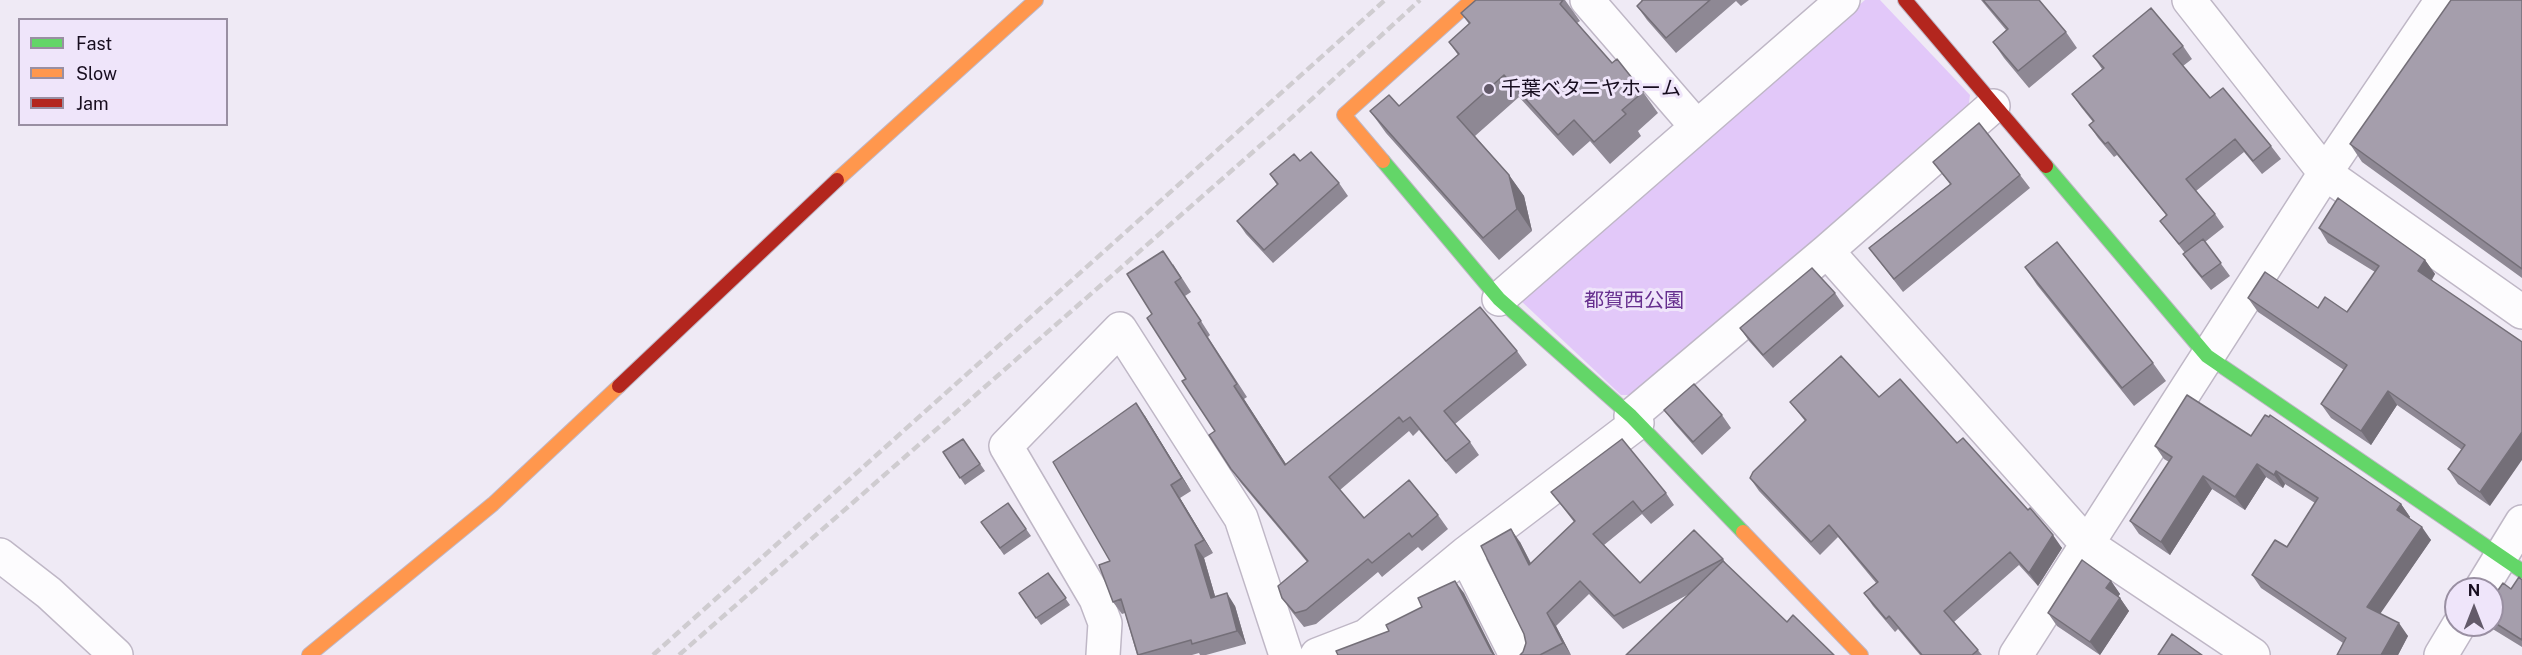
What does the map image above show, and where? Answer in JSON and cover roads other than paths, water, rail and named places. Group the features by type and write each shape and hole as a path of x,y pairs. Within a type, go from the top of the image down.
{"street":[{"path":"309,655 493,504 855,163 1036,0"},
{"path":"1473,0 1344,115 1499,299 1634,420 1861,655"},
{"path":"1587,0 1697,127"},
{"path":"1499,299 1843,0"},
{"path":"1905,0 2207,356 2512,563"},
{"path":"2189,0 2325,173 2522,312"},
{"path":"2016,655 2325,173 2442,0"},
{"path":"1317,655 1366,636 1634,420 1993,106"},
{"path":"1827,250 2087,544 2253,655"},
{"path":"1103,655 1105,623 1096,599 1006,446 1120,329 1241,518 1286,655"},
{"path":"2495,577 2512,563 2522,522"},
{"path":"1465,554 1516,655"},
{"path":"0,555 49,593 116,655"},
{"path":"2441,655 2452,637"}],"railway":[{"path":"653,655 1385,0"},
{"path":"679,655 1278,130 1420,0"}],"place":[{"name":"千葉ベタニヤホーム","path":"1489,89"}],"park label":[{"name":"都賀西公園","path":"1634,301"}]}
